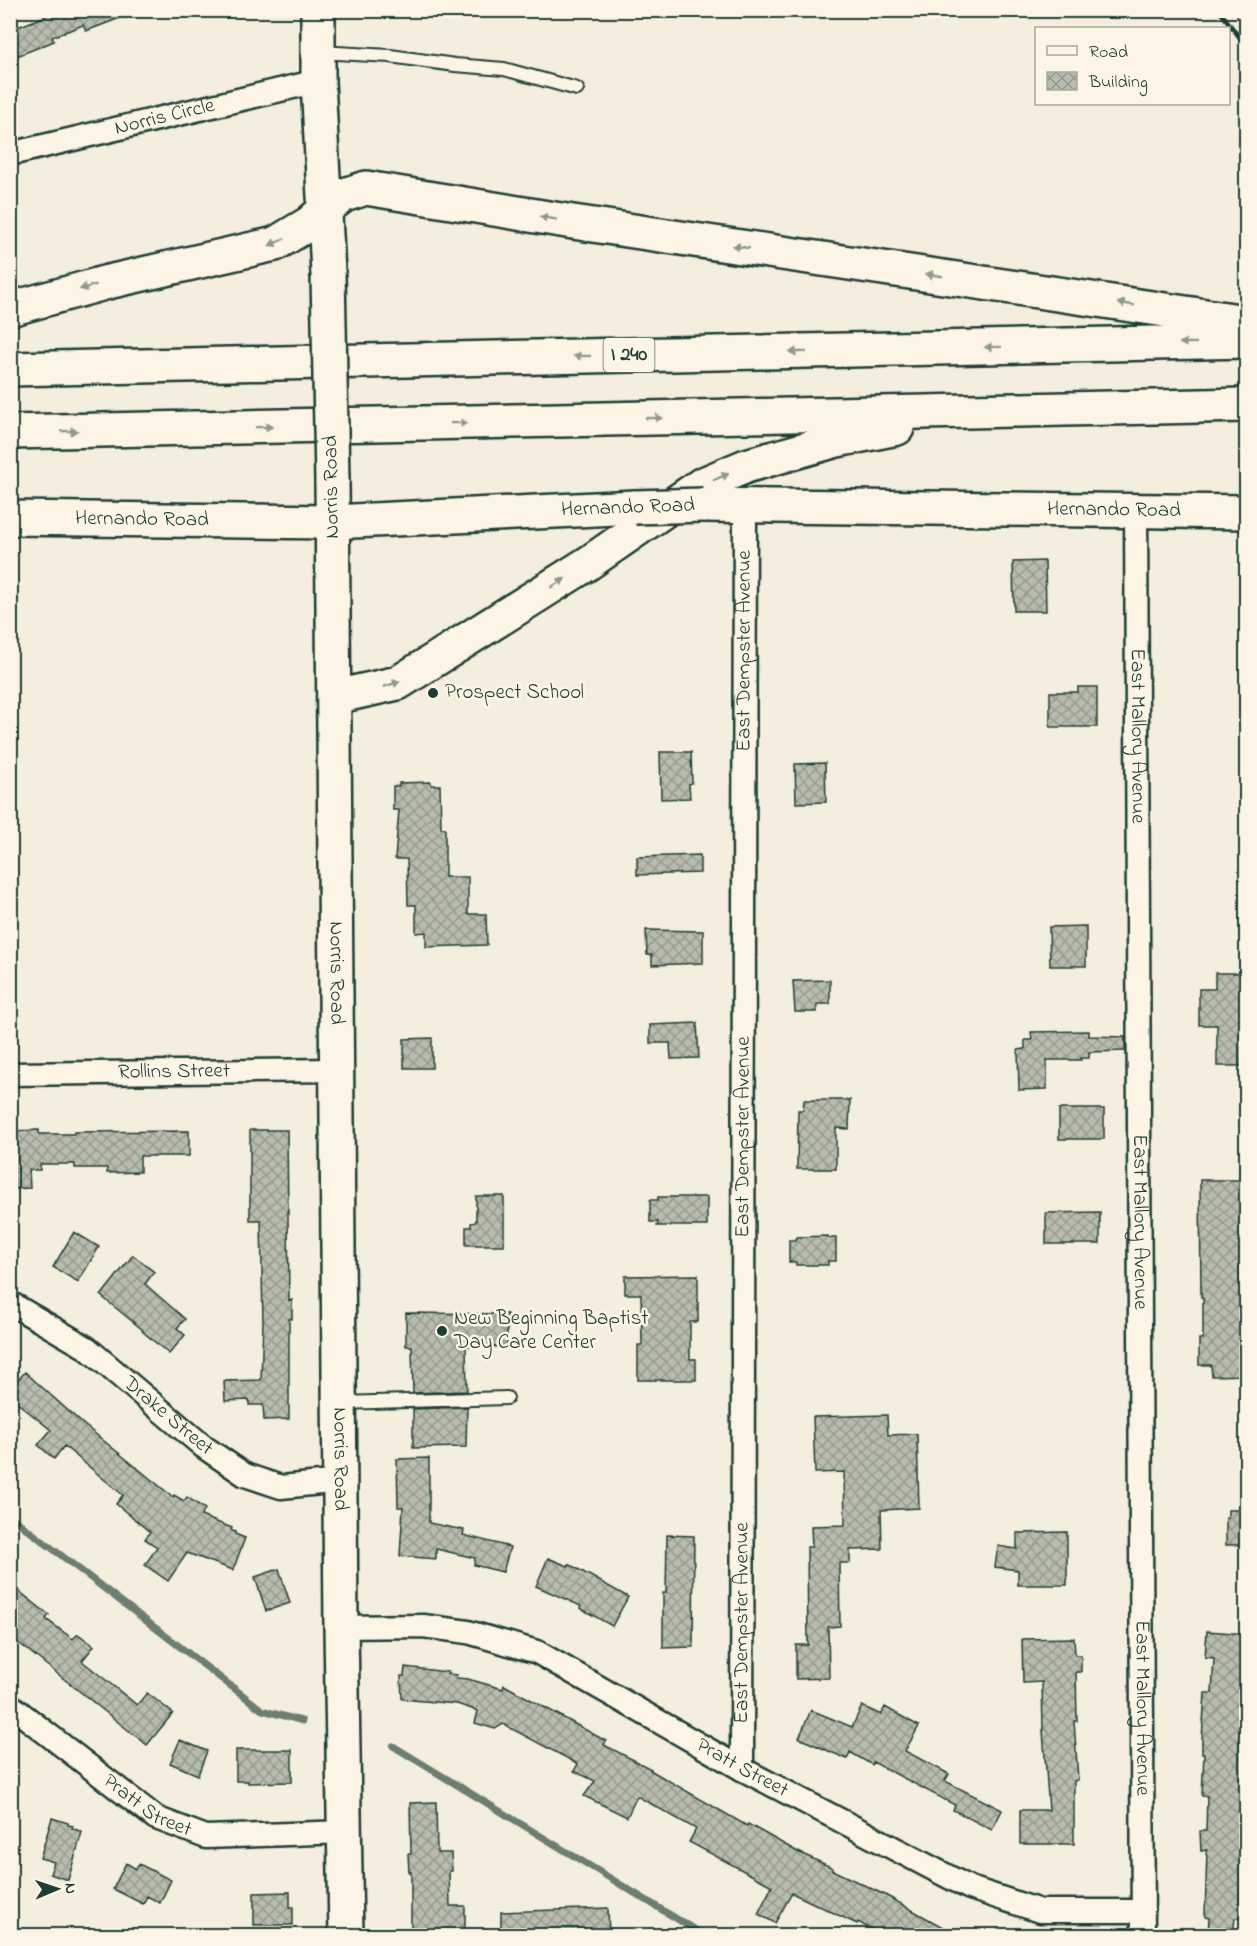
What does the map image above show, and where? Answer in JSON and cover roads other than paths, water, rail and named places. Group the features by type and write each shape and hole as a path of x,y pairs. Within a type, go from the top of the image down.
{"main road":[{"name":"Norris Road","path":"318,10 318,67 328,273 333,522 341,1627 346,1935"},
{"path":"10,309 108,282 275,244 310,223 344,195 366,188 573,222 1246,322"},
{"name":"I 240","path":"10,369 1246,342"},
{"path":"10,432 1246,405"},
{"path":"335,697 398,683 587,564 701,485 746,466 837,441 972,412"},
{"name":"Hernando Road","path":"10,518 333,522 635,507 745,505 1246,512"}],"street":[{"name":"Norris Circle","path":"10,154 318,67"},
{"name":"East Dempster Avenue","path":"742,1768 745,505"},
{"name":"East Mallory Avenue","path":"1136,510 1143,1935"},
{"name":"Rollins Street","path":"10,1074 337,1070"},
{"name":"Drake Street","path":"10,1303 87,1348 204,1447 244,1475 281,1487 341,1481"},
{"name":"Pratt Street","path":"341,1627 423,1626 468,1632 537,1652 742,1768 970,1888 1040,1911 1143,1911"},
{"name":"Pratt Street","path":"10,1705 156,1818 206,1837 346,1832"}],"lane":[{"path":"318,67 390,56 504,69 578,89"},
{"path":"340,1403 507,1398"}],"waterway":[{"path":"10,1516 262,1710 302,1721"},
{"path":"393,1746 705,1936"}],"railway":[{"path":"1219,10 1246,46"},
{"path":"1235,10 1246,25"}],"place":[{"name":"Prospect School","path":"433,693"},
{"name":"New Beginning Baptist Day Care Center","path":"442,1331"}]}
